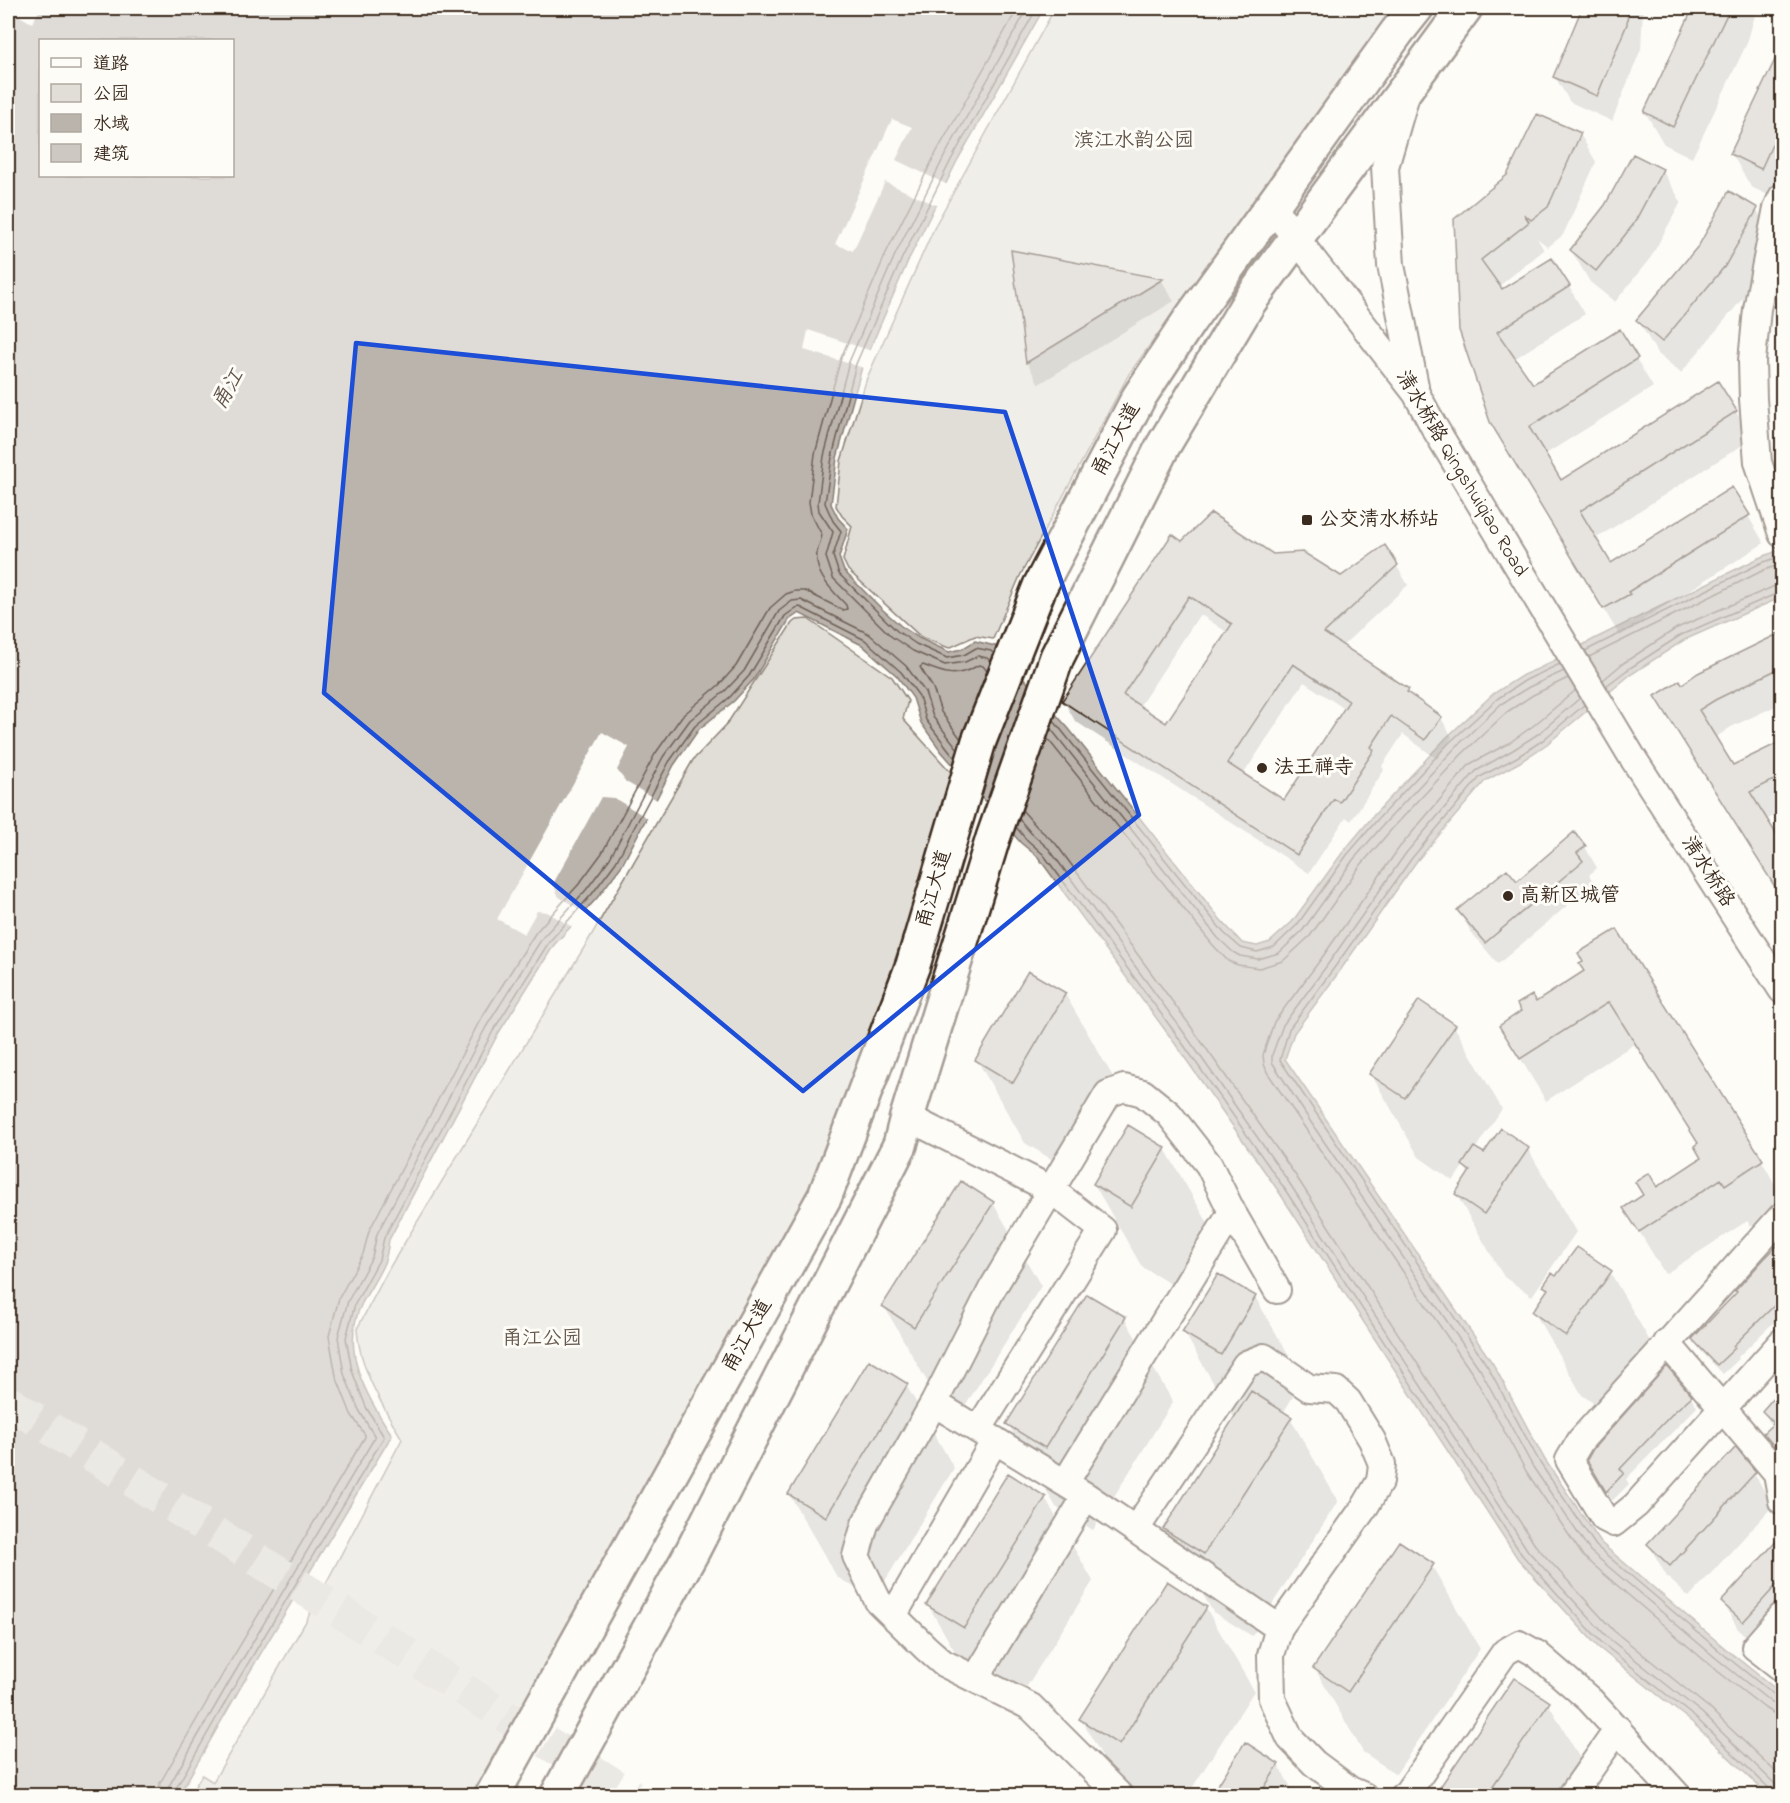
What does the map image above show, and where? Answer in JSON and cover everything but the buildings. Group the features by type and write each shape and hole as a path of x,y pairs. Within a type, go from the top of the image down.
{"main road":[{"name":"甬江大道","path":"492,1796 825,1196 913,965 979,741 1040,586 1139,398 1189,321 1416,8"},
{"name":"甬江大道","path":"557,1796 693,1550 900,1146 993,838 1057,657 1163,446 1249,302 1465,8"}],"street":[{"path":"1408,86 1385,167 1391,265 1416,393"},
{"path":"1782,197 1757,309 1752,361 1758,462 1782,534"},
{"name":"清水桥路 Qingshuiqiao Road","path":"1271,206 1416,393 1631,755"},
{"name":"清水桥路","path":"1631,755 1782,990"},
{"path":"1120,1796 1031,1707 943,1663 878,1601 856,1556 865,1524 934,1403 992,1288 1108,1094 1124,1088 1143,1094 1169,1114 1209,1165 1232,1212 1277,1290"},
{"path":"893,1616 987,1435 1103,1230 1050,1189 907,1117"},
{"path":"976,1678 1076,1489 1232,1212"},
{"path":"1782,1216 1581,1440 1569,1460 1604,1518 1614,1523 1636,1505 1723,1410 1782,1341"},
{"path":"1667,1343 1777,1473 1782,1501"},
{"path":"1136,1528 1246,1364 1264,1358 1309,1388 1336,1390 1348,1401 1372,1440 1382,1464 1380,1481 1366,1505 1279,1628 1271,1655 1272,1699 1290,1738 1314,1763 1350,1790 1364,1796"},
{"path":"934,1403 1136,1528 1279,1628"},
{"path":"1782,1616 1755,1647 1782,1668"},
{"path":"1403,1796 1505,1652 1519,1644 1537,1654 1590,1700 1678,1796"},
{"path":"1570,1796 1618,1729"}],"highlighted area":[{"path":"356,343 1005,412 1139,815 803,1091 324,693"}],"green space":[{"name":"滨江水韵公园","path":"1055,8 1407,8 1341,88 1253,203 1129,374 1020,576 993,639 975,636 949,648 921,637 848,570 843,560 852,526 836,506 841,461 867,378 936,224"},
{"name":"甬江公园","path":"808,619 892,677 908,701 903,719 956,778 834,1141 799,1219 573,1630 470,1795 189,1796 202,1775 213,1782 305,1623 402,1439 367,1373 357,1329 391,1265 588,941 693,760 727,724 792,623 796,620"}],"water":[{"name":"甬江","path":"8,8 1044,8 956,163 908,261 862,367 837,458 831,504 838,518 848,529 839,557 844,571 883,610 919,638 949,652 962,649 975,641 995,646 1069,729 1220,919 1242,943 1257,946 1270,942 1292,922 1343,852 1374,815 1446,738 1493,694 1523,675 1596,638 1759,558 1782,549 1782,597 1684,640 1630,675 1547,744 1485,781 1416,862 1294,1033 1285,1059 1493,1364 1545,1460 1601,1543 1782,1694 1782,1795 1768,1795 1693,1723 1598,1647 1518,1559 1277,1189 1171,1038 1038,857 1021,843 941,751 921,723 913,698 897,676 862,645 799,613 789,620 754,679 734,701 699,729 674,765 622,865 597,898 554,945 498,1034 389,1240 384,1263 362,1303 353,1338 359,1372 365,1388 392,1435 243,1683 179,1795 8,1796"}],"pier":[{"path":"8,8 41,8 32,23"},
{"path":"892,119 912,127 896,160 948,185 938,206 885,182 853,251 835,244"},
{"path":"808,330 872,351 864,368 804,350"},
{"path":"602,732 629,747 617,770 626,782 659,801 649,819 614,798 601,797 553,884 559,897 587,913 574,928 547,912 537,911 524,934 497,919"}],"tunnel":[{"path":"8,1402 632,1796"}],"place":[{"name":"公交清水桥站","path":"1307,520"},
{"name":"法王禅寺","path":"1262,768"},
{"name":"高新区城管","path":"1508,896"}]}
